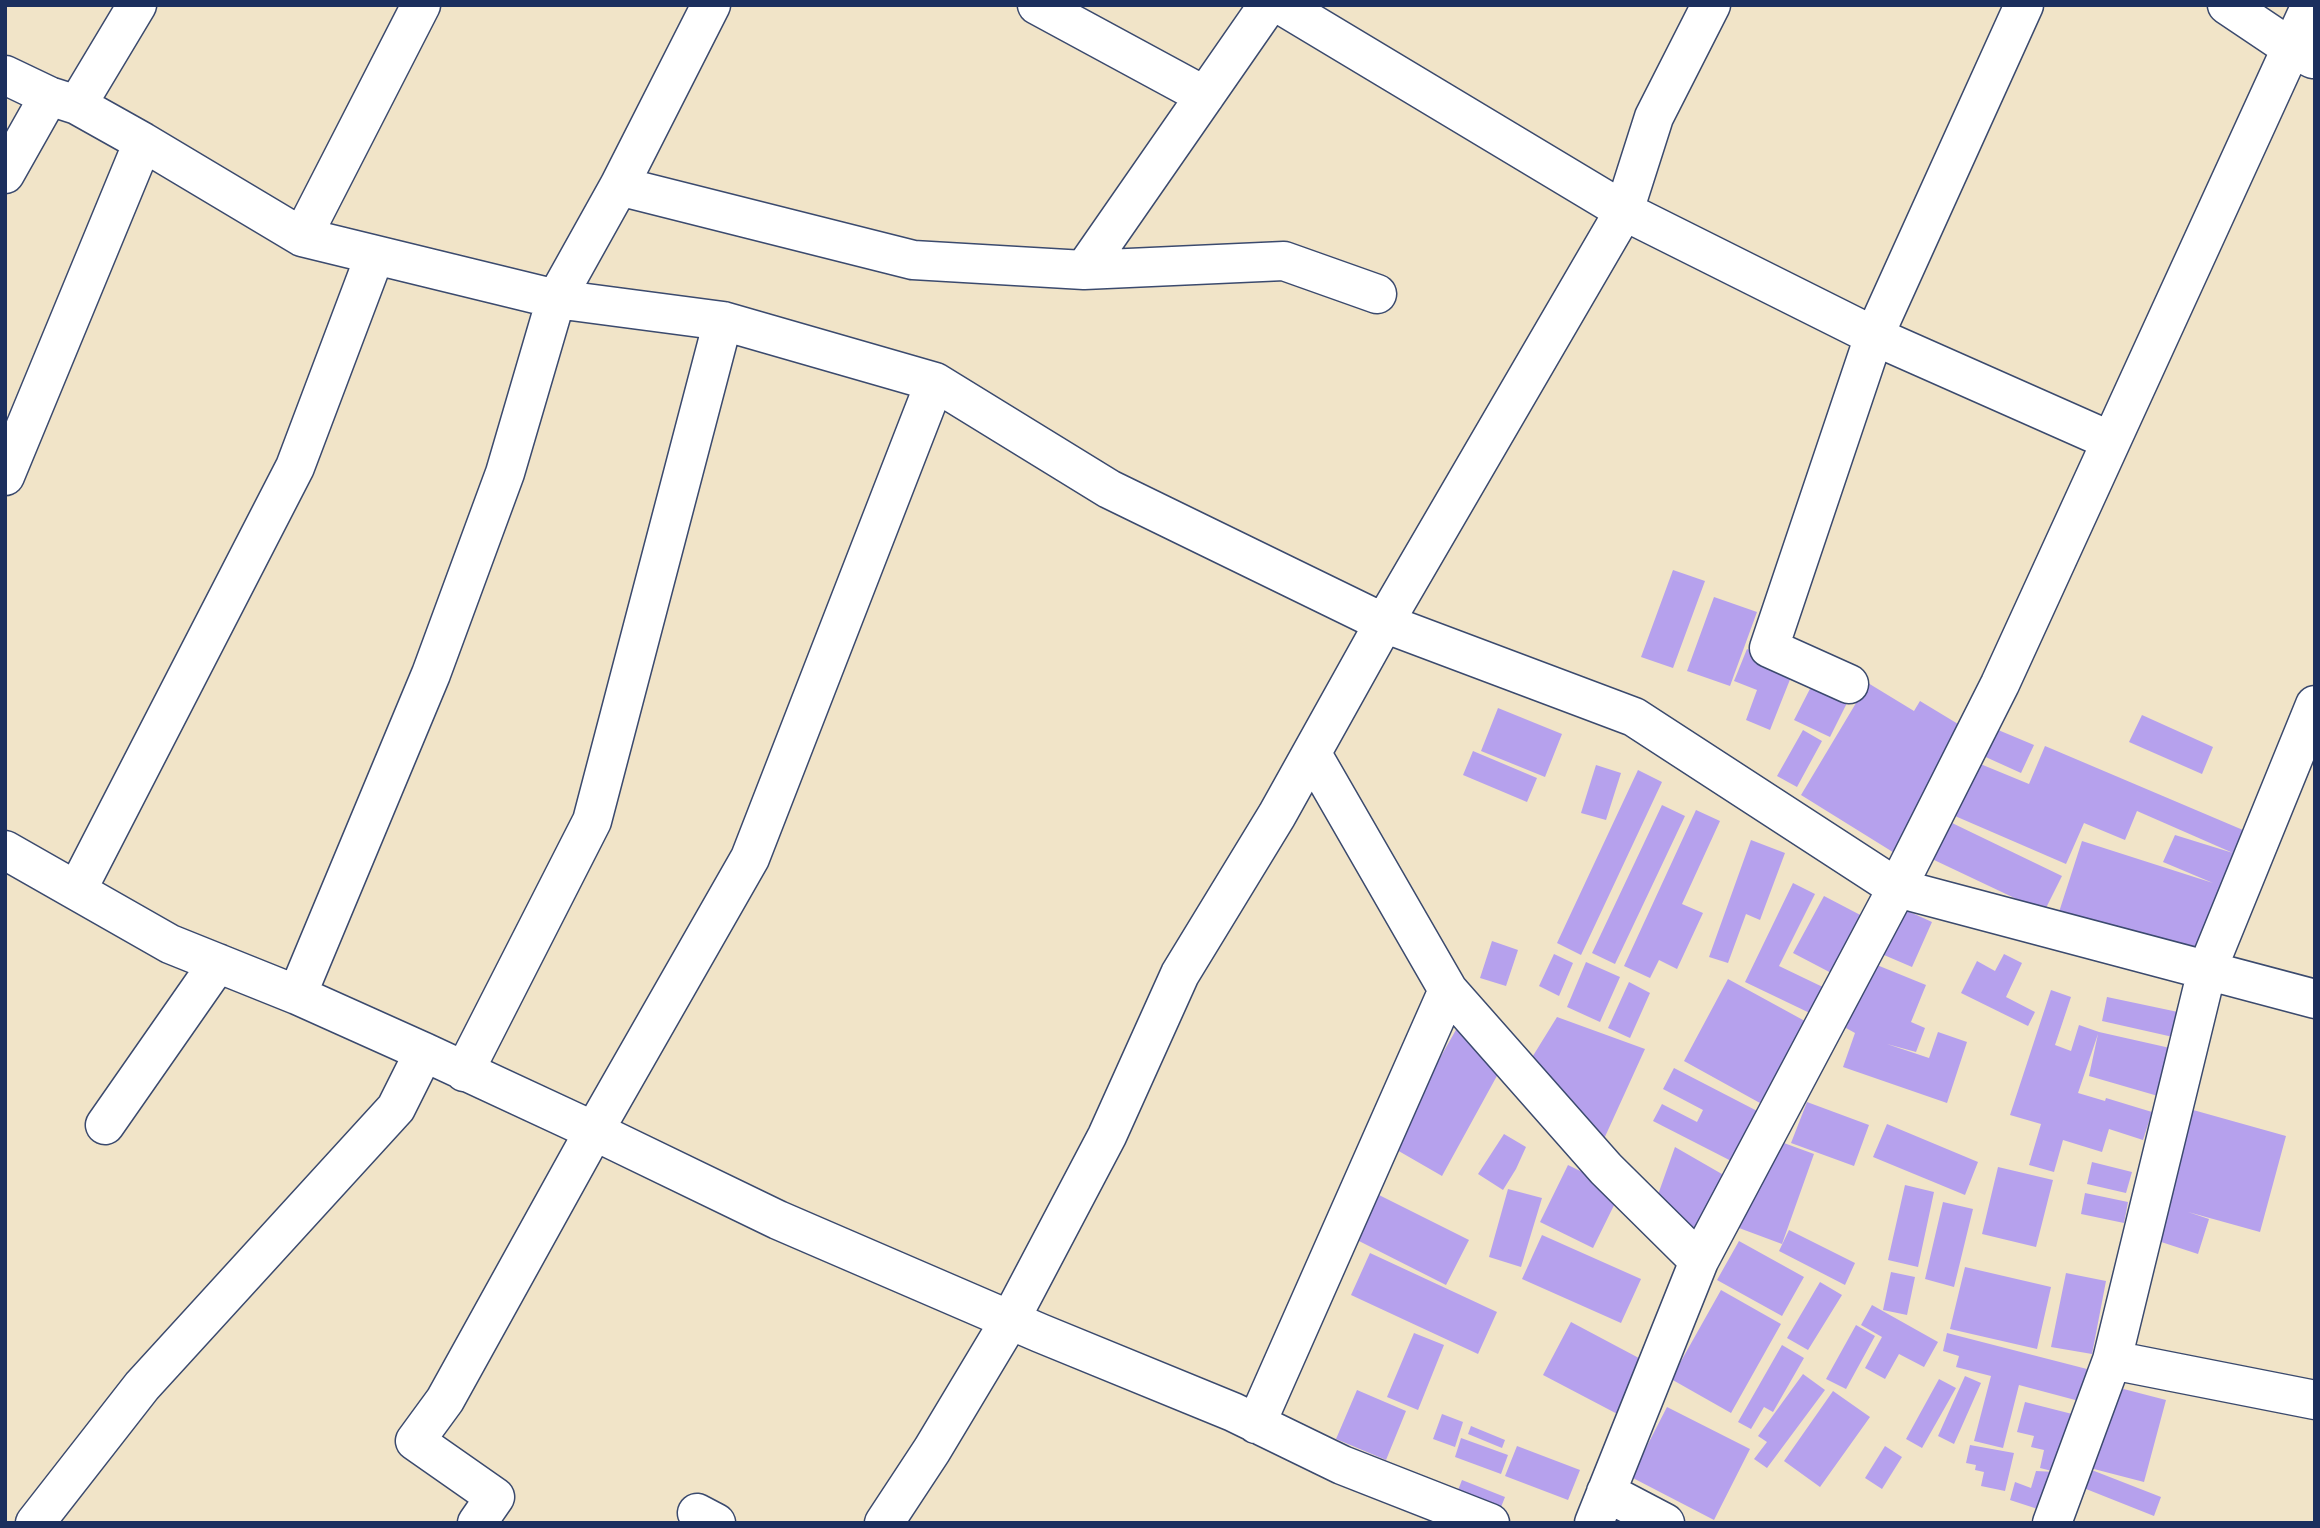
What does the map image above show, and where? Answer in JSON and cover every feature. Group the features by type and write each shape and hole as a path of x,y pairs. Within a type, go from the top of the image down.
{"street":[{"path":"5,174 137,5"},
{"path":"302,237 421,5"},
{"path":"297,995 436,661 505,473 556,299 619,186 711,5"},
{"path":"1037,5 1205,96"},
{"path":"1084,270 1268,5"},
{"path":"1281,5 1624,211 1874,336 2110,441"},
{"path":"884,1523 932,1450 1010,1320 1107,1136 1180,974 1312,754 1384,622 1624,211 1654,117 1711,5"},
{"path":"1849,684 1769,648 1874,336 2024,5"},
{"path":"2227,5 2303,54"},
{"path":"1665,1523 1600,1507 1699,1261 1897,888 2000,684 2110,441 2303,54 2311,5"},
{"path":"5,75 63,100 143,142 302,237 556,299 723,321 935,382 1109,489 1384,622 1634,717 1897,888 2315,999"},
{"path":"5,476 143,142"},
{"path":"619,186 913,260 1084,270 1284,261 1377,294"},
{"path":"78,890 295,467 375,255"},
{"path":"464,1072 592,821 723,321"},
{"path":"477,1523 495,1497 415,1441 445,1400 750,858 935,382"},
{"path":"2052,1523 2112,1360 2207,970 2315,705"},
{"path":"1312,754 1448,990 1606,1169 1699,1261"},
{"path":"5,850 170,944 297,995 424,1052 778,1220 1256,1424 1342,1465 1490,1523"},
{"path":"105,1125 218,963"},
{"path":"1256,1424 1448,990"},
{"path":"35,1523 142,1386 396,1108 424,1052"},
{"path":"2112,1360 2315,1400"}],"building":[{"path":"1673,570 1705,581 1673,668 1641,657"},
{"path":"1714,597 1757,612 1730,686 1687,671"},
{"path":"1747,649 1772,658 1791,677 1770,730 1746,720 1757,690 1734,681"},
{"path":"1814,681 1849,699 1830,737 1794,720"},
{"path":"1868,683 1914,711 1920,701 1963,727 1896,854 1801,795"},
{"path":"1498,708 1562,734 1545,777 1481,751"},
{"path":"2142,715 2213,747 2202,774 2129,742"},
{"path":"1991,727 2034,745 2021,773 1979,754"},
{"path":"1803,730 1822,741 1797,787 1777,776"},
{"path":"2045,746 2243,830 2233,853 2137,811 2125,840 2084,823 2066,864 1955,816 1978,763 2029,784"},
{"path":"1473,751 1537,778 1527,802 1463,775"},
{"path":"1596,765 1621,773 1606,820 1581,813"},
{"path":"1638,770 1662,782 1581,955 1557,943"},
{"path":"1662,805 1685,816 1615,964 1592,953"},
{"path":"1696,810 1720,821 1682,904 1703,913 1677,969 1659,960 1650,978 1624,966"},
{"path":"1950,822 2062,876 2044,912 1932,859"},
{"path":"2175,835 2233,853 2198,957 2059,912 2082,841 2213,883 2163,862"},
{"path":"1751,840 1785,853 1760,920 1746,914 1728,963 1709,957"},
{"path":"1793,883 1815,894 1779,966 1829,990 1816,1016 1745,982"},
{"path":"1824,896 1868,919 1837,976 1793,953"},
{"path":"1890,903 1932,922 1912,967 1870,949"},
{"path":"1492,941 1518,950 1506,986 1480,978"},
{"path":"1554,954 1573,963 1559,996 1539,986"},
{"path":"2004,954 2022,963 2006,997 2035,1012 2028,1026 1961,993 1977,961 1995,971"},
{"path":"1586,962 1620,977 1600,1022 1567,1007"},
{"path":"1872,963 1926,985 1911,1022 1925,1028 1916,1052 1887,1044 1929,1058 1938,1032 1967,1042 1947,1103 1843,1067 1855,1033 1846,1028"},
{"path":"1728,979 1814,1026 1769,1108 1684,1061"},
{"path":"1629,982 1650,993 1630,1038 1608,1028"},
{"path":"2051,990 2071,997 2055,1045 2071,1051 2079,1025 2170,1048 2158,1096 2089,1076 2098,1034 2078,1093 2105,1101 2106,1098 2152,1112 2143,1140 2109,1129 2102,1152 2063,1140 2054,1172 2029,1165 2041,1124 2010,1115"},
{"path":"2107,997 2178,1012 2173,1037 2102,1021"},
{"path":"1557,1017 1645,1049 1598,1152 1523,1072"},
{"path":"1461,1021 1504,1063 1442,1176 1390,1146"},
{"path":"1674,1068 1763,1114 1741,1166 1653,1121 1662,1104 1697,1122 1703,1110 1663,1089"},
{"path":"1807,1102 1869,1125 1854,1166 1791,1143"},
{"path":"2186,1108 2286,1136 2260,1232 2188,1212 2209,1219 2198,1254 2149,1238"},
{"path":"1887,1124 1978,1162 1965,1195 1873,1157"},
{"path":"1504,1134 1526,1147 1503,1190 1478,1174"},
{"path":"1773,1139 1814,1154 1782,1244 1739,1228"},
{"path":"1675,1147 1734,1181 1697,1247 1655,1203"},
{"path":"2092,1162 2132,1172 2126,1193 2087,1184"},
{"path":"1568,1165 1621,1191 1593,1248 1540,1222"},
{"path":"1998,1167 2053,1180 2036,1247 1982,1234"},
{"path":"1905,1185 1934,1192 1918,1267 1888,1260"},
{"path":"1508,1189 1542,1198 1521,1267 1489,1257"},
{"path":"2085,1193 2128,1202 2124,1223 2081,1214"},
{"path":"1377,1194 1469,1240 1446,1285 1355,1239"},
{"path":"1943,1202 1973,1209 1954,1287 1925,1279"},
{"path":"1789,1230 1855,1263 1845,1285 1779,1251"},
{"path":"1542,1235 1641,1279 1621,1323 1522,1279"},
{"path":"1739,1241 1804,1277 1782,1316 1717,1280"},
{"path":"1370,1253 1497,1312 1478,1354 1351,1295"},
{"path":"1965,1267 2051,1287 2037,1349 1950,1329"},
{"path":"1891,1272 1915,1277 1907,1315 1883,1310"},
{"path":"2066,1273 2106,1281 2092,1354 2051,1347"},
{"path":"1820,1282 1842,1295 1808,1350 1787,1338"},
{"path":"1721,1290 1781,1324 1731,1413 1671,1379"},
{"path":"1872,1305 1938,1342 1924,1367 1899,1354 1885,1379 1865,1368 1882,1337 1861,1325"},
{"path":"1571,1322 1652,1365 1625,1418 1543,1375"},
{"path":"1856,1325 1875,1336 1846,1389 1826,1379"},
{"path":"1414,1333 1444,1345 1418,1410 1387,1397"},
{"path":"1947,1333 2087,1369 2079,1401 2019,1385 2003,1448 1974,1441 1991,1376 1956,1367 1959,1356 1943,1351"},
{"path":"1782,1345 1804,1358 1773,1412 1764,1407 1751,1429 1738,1422"},
{"path":"1803,1374 1825,1390 1767,1468 1754,1459 1767,1442 1758,1436"},
{"path":"1965,1376 1981,1383 1954,1444 1938,1436"},
{"path":"1939,1379 1956,1388 1922,1448 1906,1439"},
{"path":"2112,1386 2166,1400 2144,1482 2090,1468"},
{"path":"1357,1390 1406,1411 1386,1460 1336,1439"},
{"path":"1833,1391 1870,1417 1820,1487 1784,1461"},
{"path":"2025,1402 2080,1416 2047,1512 2010,1500 2015,1482 2031,1488 2036,1471 2056,1472 2040,1468 2044,1450 2031,1447 2034,1436 2017,1432"},
{"path":"1667,1407 1750,1449 1714,1520 1631,1477"},
{"path":"1442,1414 1463,1422 1455,1447 1433,1439"},
{"path":"1471,1426 1505,1440 1502,1448 1468,1434"},
{"path":"1461,1438 1508,1455 1501,1474 1455,1457"},
{"path":"1970,1445 2014,1453 2005,1491 1981,1486 1984,1472 1975,1470 1976,1465 1966,1463"},
{"path":"1517,1446 1580,1470 1568,1500 1505,1476"},
{"path":"1885,1446 1902,1457 1882,1489 1865,1478"},
{"path":"2084,1467 2161,1497 2154,1516 2076,1485"},
{"path":"1462,1480 1505,1497 1496,1520 1453,1503"}]}
